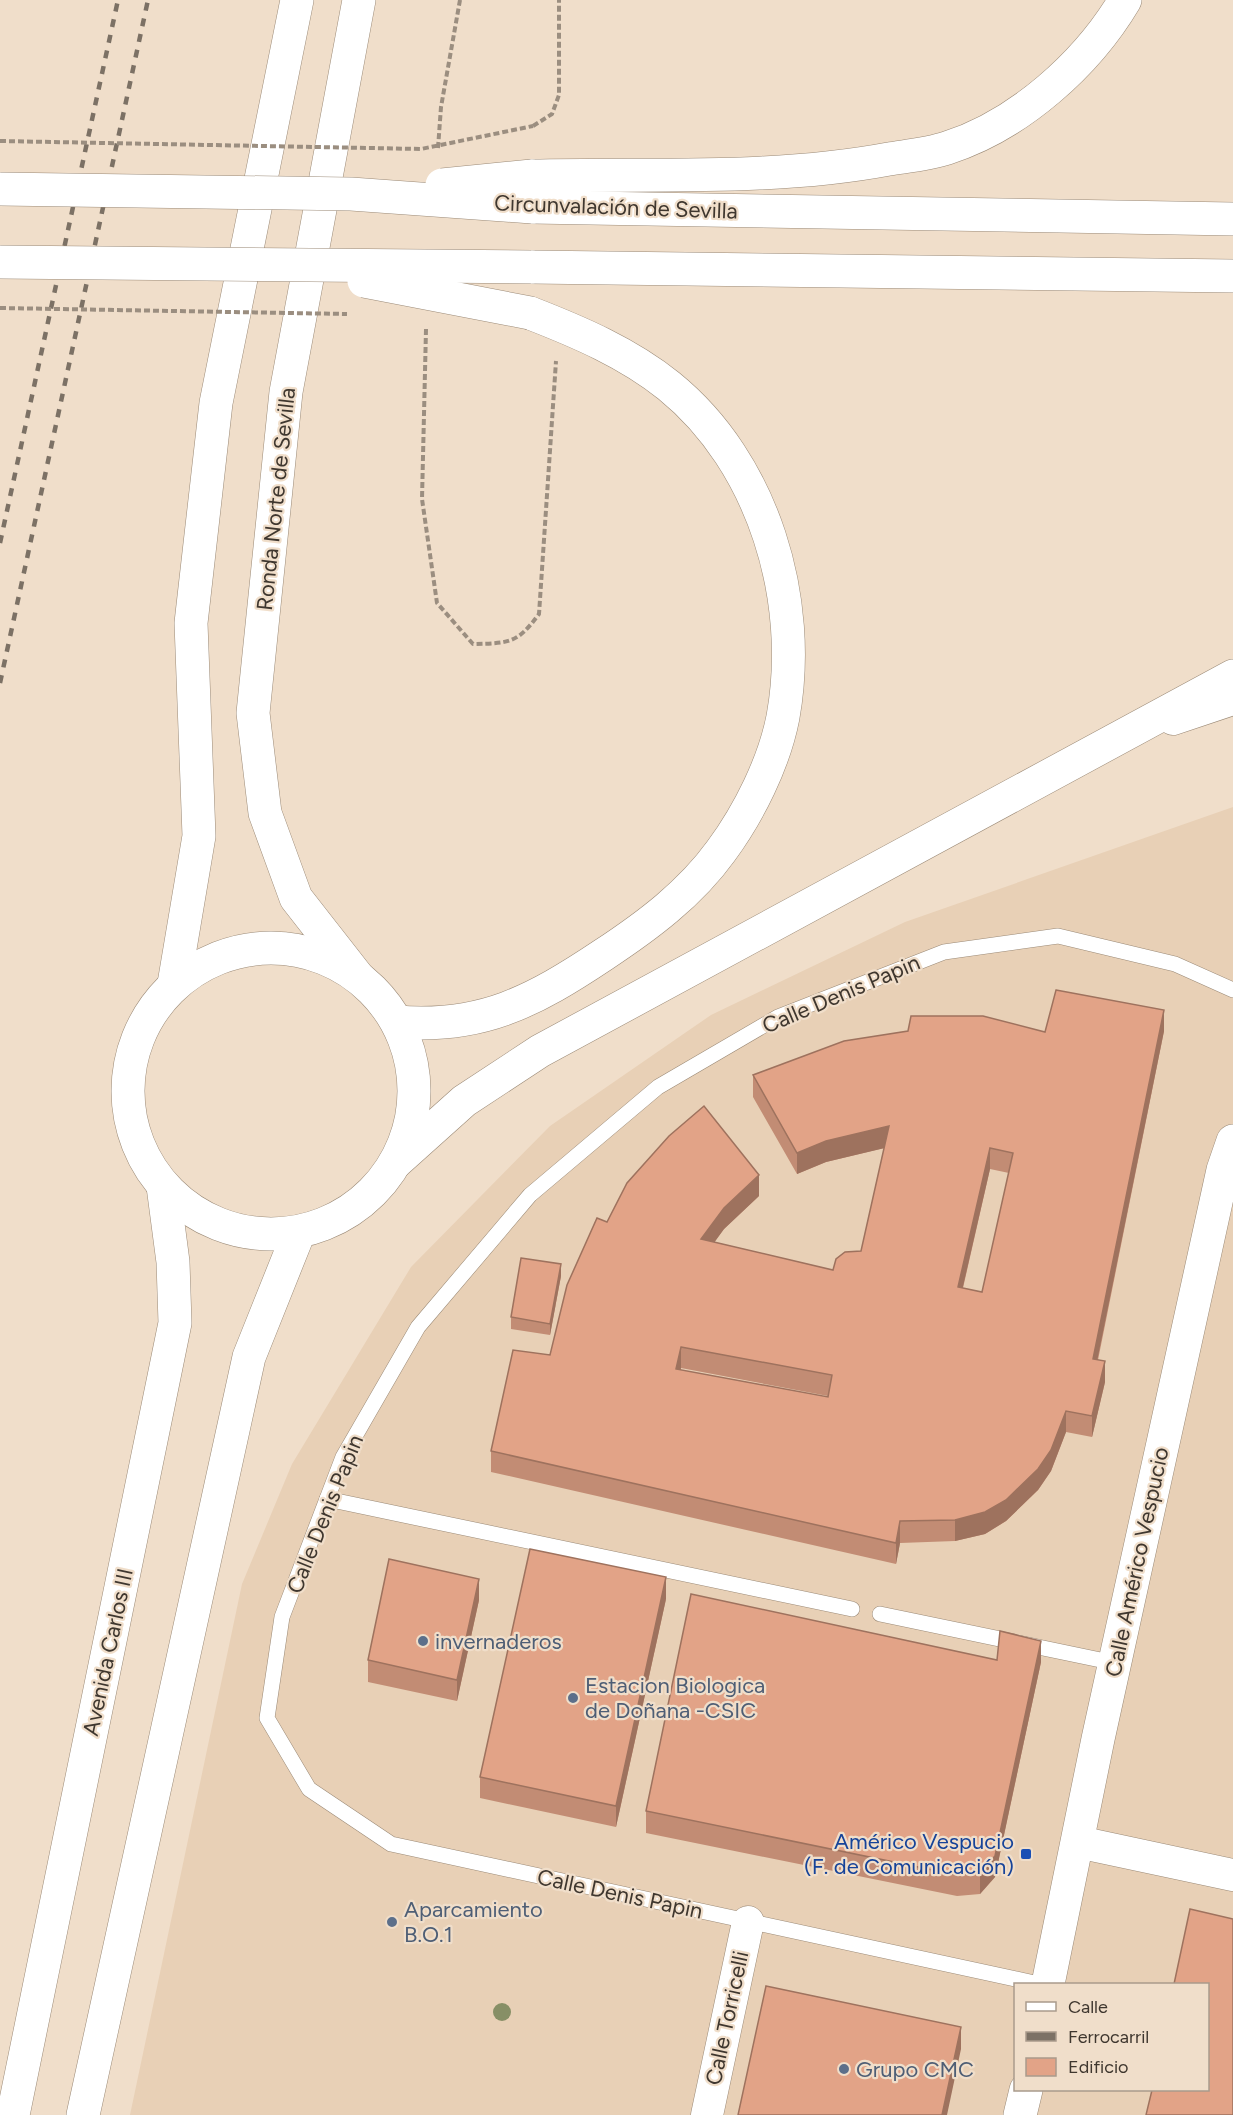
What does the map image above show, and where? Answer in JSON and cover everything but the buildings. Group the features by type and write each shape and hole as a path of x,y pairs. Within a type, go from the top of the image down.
{"main road":[{"path":"174,984 198,836 191,623 216,403 297,0"},
{"name":"Ronda Norte de Sevilla","path":"357,976 313,953 264,947 216,958 174,984 145,1019 129,1061 127,1105 138,1149 163,1186 202,1217 249,1233 299,1232 338,1218 371,1194 396,1162 412,1116 413,1068 397,1022 380,997 357,976 296,897 265,813 253,713 286,392 359,0"},
{"path":"532,191 802,171 873,162 946,148 986,131 1057,80 1089,51 1125,0"},
{"name":"Circunvalación de Sevilla","path":"0,189 351,194 532,191 1233,219"},
{"path":"0,262 1233,276"},
{"path":"274,265 530,313 589,336 670,387 717,438 735,464 768,530 785,601 789,660 783,718 770,758 752,801 722,851 675,903 566,980 508,1009 454,1023 397,1022"},
{"path":"396,1162 464,1101 540,1051 1120,735 1233,676"},
{"name":"Calle Américo Vespucio","path":"1048,1983 1115,1663 1223,1170 1233,1141"},
{"name":"Avenida Carlos III","path":"13,2115 175,1323 173,1262 163,1186"},
{"path":"83,2115 249,1357 299,1232"},
{"path":"1020,2115 1026,2091"}],"street":[{"path":"1120,735 1233,699"},
{"path":"1078,1842 1233,1875"},
{"name":"Calle Torricelli","path":"707,2115 748,1922"}],"lane":[{"name":"Calle Denis Papin","path":"1034,1983 391,1844 309,1789 267,1718 282,1617 343,1457 418,1328 530,1195 658,1087 778,1017 944,952 1058,936 1175,964 1233,990"},
{"path":"327,1499 852,1609"},
{"path":"880,1614 1115,1663"}],"path":[{"path":"438,155 441,107 460,0"},
{"path":"0,141 421,149 533,126 552,114 559,95 559,0"},
{"path":"0,308 351,314"},
{"path":"426,322 422,499 437,603 473,644 500,643 522,636 539,614 556,360"}],"shaded area":[{"path":"1233,807 1233,2115 130,2115 242,1584 292,1464 411,1267 550,1126 711,1015 905,922"}],"railway":[{"path":"0,543 118,0"},
{"path":"0,683 148,0"}],"place":[{"name":"invernaderos","path":"423,1641"},
{"name":"Estacion Biologica de Doñana -CSIC","path":"573,1698"},
{"name":"Américo Vespucio (F. de Comunicación)","path":"1026,1854"},
{"name":"Aparcamiento B.O.1","path":"392,1922"},
{"name":"Grupo CMC","path":"844,2069"}]}
